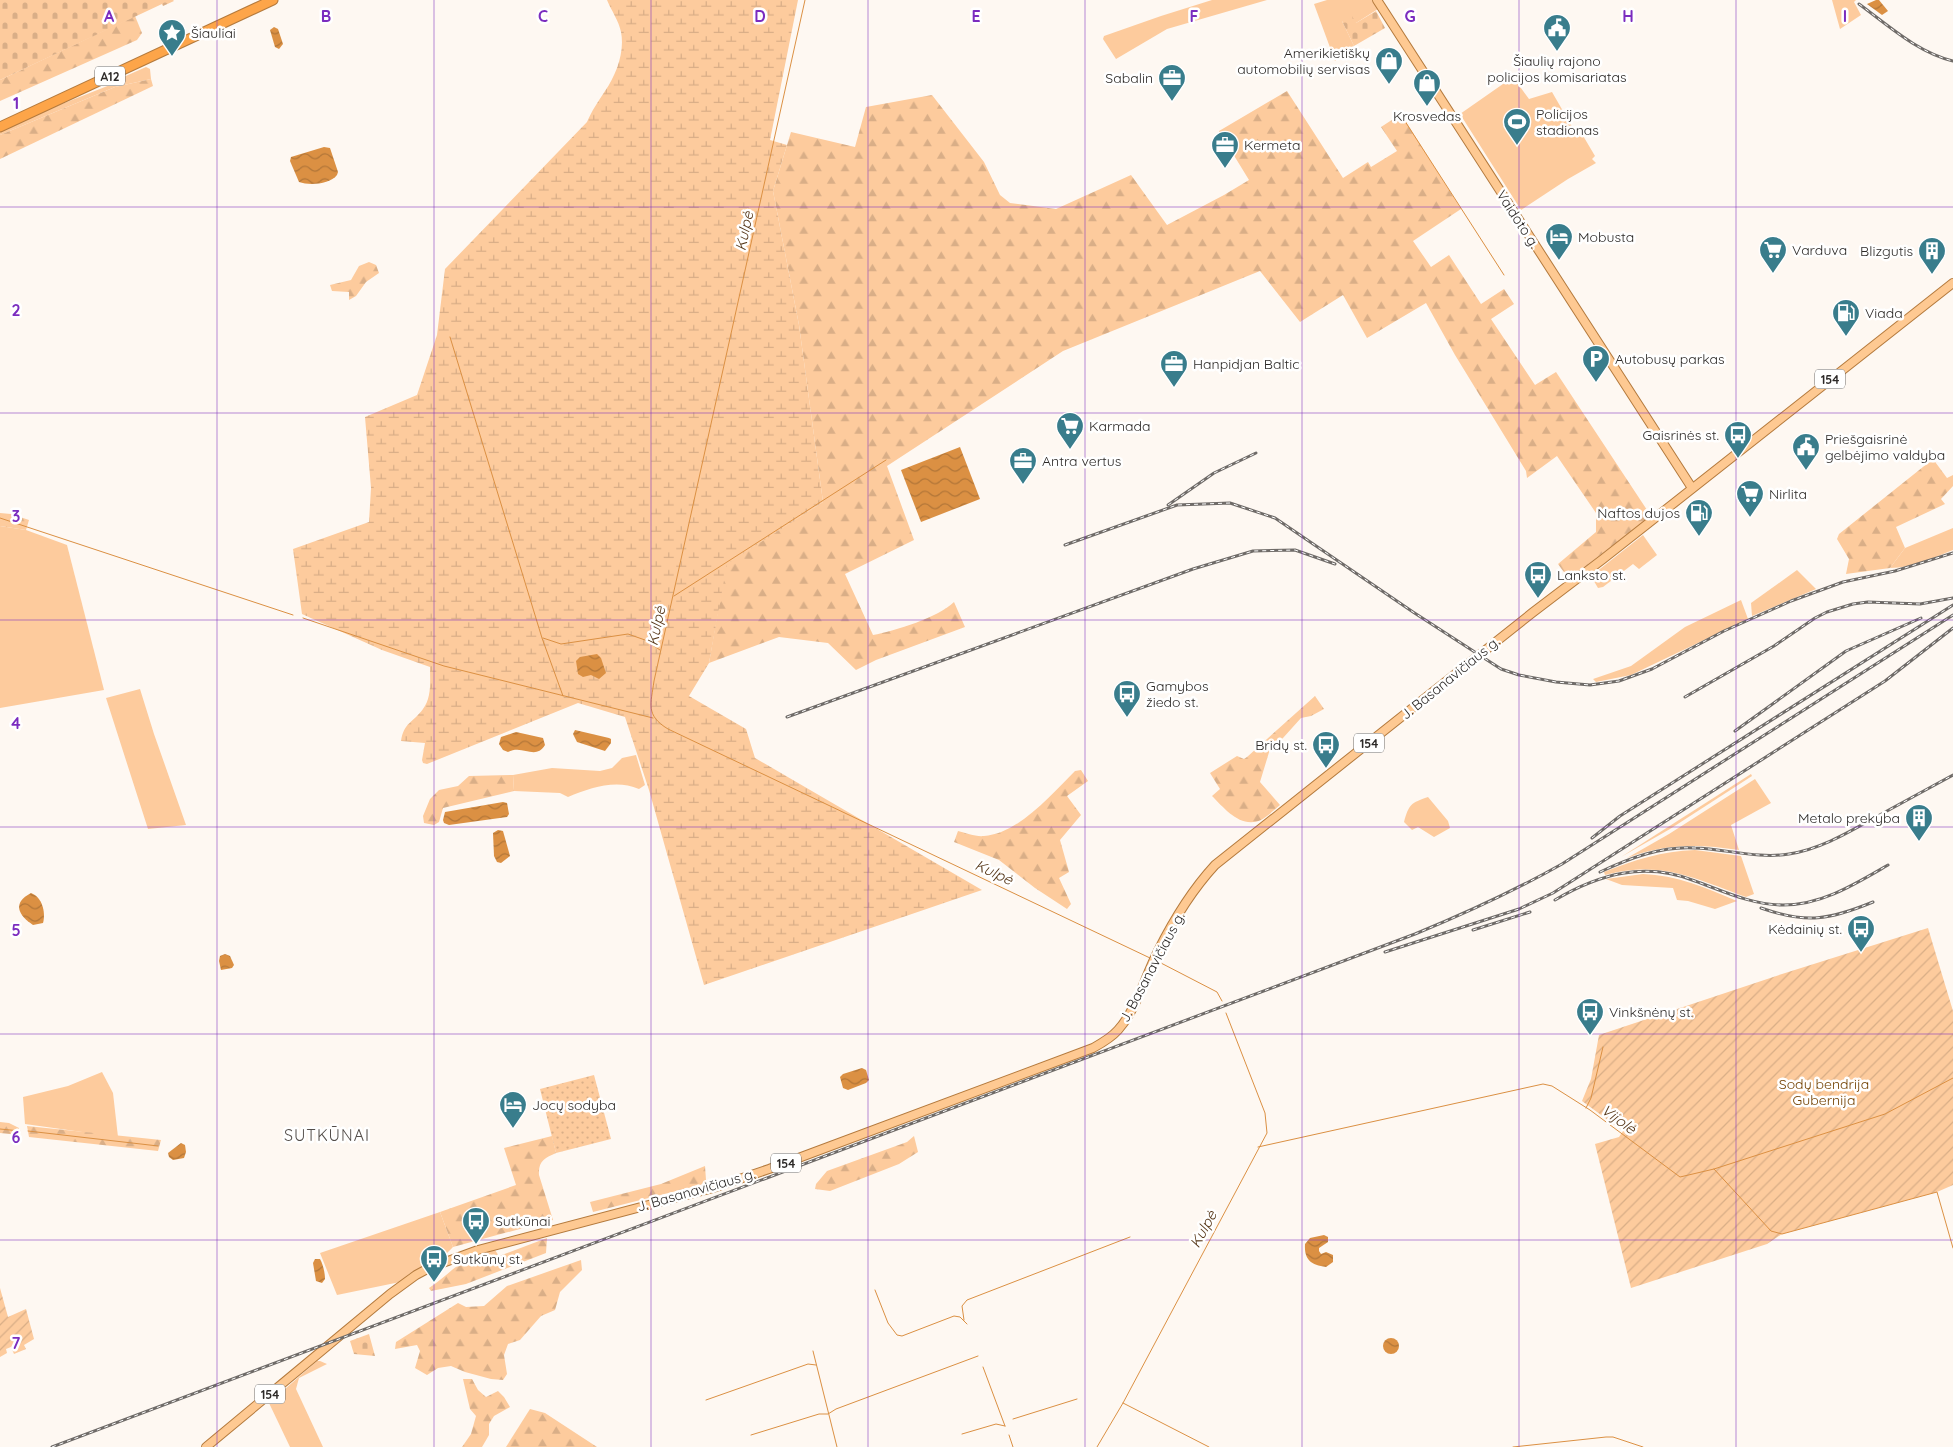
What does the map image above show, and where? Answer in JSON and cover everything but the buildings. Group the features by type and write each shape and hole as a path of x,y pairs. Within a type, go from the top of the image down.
{"highway":[{"name":"A12","path":"0,127 273,0"}],"main road":[{"name":"Vaidoto g.","path":"1377,0 1692,488"},
{"name":"J. Basanavičiaus g.","path":"206,1447 390,1294 429,1268 478,1250 713,1188 769,1170 1093,1048 1109,1038 1119,1029 1128,1016 1158,951 1186,903 1199,883 1215,865 1532,613 1953,283"}],"green space":[{"path":"0,0 174,1 163,6 162,4 0,80"},
{"path":"607,0 798,0 770,140 787,145 773,191 799,325 823,502 727,564 709,663 689,696 746,729 755,758 982,890 704,985 649,790 625,717 578,703 427,764 423,763 425,743 401,741 404,730 423,709 428,699 430,667 382,650 302,614 293,549 369,522 371,488 365,417 417,395 437,335 445,269 587,122 609,85 619,63 622,40 619,24"},
{"path":"1212,0 1267,0 1167,29 1116,59 1103,39 1104,36"},
{"path":"1327,0 1372,0 1378,9 1356,23 1342,21 1354,46 1335,61 1314,4"},
{"path":"1832,0 1856,0 1854,2 1861,15 1840,29"},
{"path":"1376,11 1385,28 1354,46 1342,21 1352,16 1356,23"},
{"path":"135,16 142,33 137,40 0,101 0,80"},
{"path":"146,67 150,69 151,79 115,87 0,135 0,131 110,85 110,83"},
{"path":"1513,77 1529,99 1552,92 1578,137 1582,134 1595,156 1592,159 1596,163 1521,210 1460,114"},
{"path":"151,79 153,86 0,159 0,135 115,87"},
{"path":"1287,91 1343,178 1368,162 1371,167 1397,151 1381,127 1401,114 1461,209 1413,241 1431,267 1449,255 1481,304 1504,289 1514,304 1491,319 1535,385 1556,372 1651,516 1569,579 1558,564 1596,532 1596,513 1557,456 1527,478 1526,471 1455,355 1426,303 1367,338 1343,295 1300,322 1260,271 1063,351 887,466 914,540 845,574 873,635 904,627 928,618 954,602 965,627 876,660 856,670 828,643 779,637 709,663 726,564 823,502 799,325 773,191 791,132 855,147 866,107 932,95 984,162 1000,195 1010,203 1056,209 1131,175 1167,225 1249,180 1219,131"},
{"path":"369,262 376,265 379,273 366,282 356,296 349,300 349,292 332,291 330,285 351,280 359,266"},
{"path":"1933,459 1947,478 1953,475 1953,486 1941,499 1945,504 1896,527 1905,548 1890,568 1846,574 1849,559 1837,539 1839,534"},
{"path":"0,513 11,514 29,520 26,530 0,526"},
{"path":"0,526 26,530 67,545 104,690 0,708"},
{"path":"1953,528 1953,550 1914,564 1890,568 1905,548"},
{"path":"1643,535 1657,555 1639,569 1633,564 1603,587 1598,588 1591,576"},
{"path":"1797,570 1816,589 1752,616 1751,603"},
{"path":"1741,600 1748,619 1631,675 1596,682 1593,679 1631,666 1685,627"},
{"path":"140,689 186,825 148,829 106,698"},
{"path":"1315,696 1324,709 1311,716 1301,718 1270,749 1260,782 1280,805 1261,820 1247,822 1240,820 1212,796 1220,789 1210,773 1237,756 1244,759 1247,757"},
{"path":"636,755 645,785 639,789 621,785 603,786 568,797 560,793 514,791 513,775 552,768 600,771 612,768 622,758"},
{"path":"1081,770 1088,781 1067,796 1081,815 1060,840 1069,872 1059,878 1071,904 1067,909 1035,888 999,860 954,842 958,831 984,836 997,834 1022,821 1075,771"},
{"path":"1751,774 1752,776 1670,829 1621,857"},
{"path":"513,775 514,791 443,808 439,822 434,825 424,823 423,816 430,799 439,790 458,786 469,776"},
{"path":"1755,779 1771,803 1731,825 1739,850 1696,846 1669,847 1627,858 1669,834"},
{"path":"1428,797 1448,821 1450,828 1434,837 1418,827 1412,830 1404,822 1407,811 1412,805"},
{"path":"1695,850 1741,856 1754,894 1746,897 1693,878 1661,870 1643,869 1605,875 1604,872 1648,857 1671,852"},
{"path":"1643,874 1679,880 1703,887 1737,901 1715,909 1688,901 1677,900 1673,888 1622,885 1606,879"},
{"name":"Sodų bendrija Gubernija","path":"1928,928 1953,1011 1953,1185 1937,1192 1782,1234 1767,1244 1631,1288 1595,1144 1619,1137 1623,1131 1582,1101 1591,1079 1599,1035"},
{"path":"102,1072 113,1093 118,1137 25,1124 23,1097 68,1086"},
{"path":"594,1075 611,1139 556,1153 540,1089"},
{"path":"0,1122 9,1123 19,1128 19,1135 0,1133"},
{"path":"27,1126 161,1140 158,1151 29,1137"},
{"path":"552,1136 556,1153 541,1163 539,1175 553,1220 453,1247 440,1212 516,1185 504,1148"},
{"path":"914,1136 918,1152 899,1164 830,1191 815,1189 816,1184 827,1171 907,1142"},
{"path":"705,1166 706,1180 704,1184 593,1212 590,1202 661,1184"},
{"path":"440,1212 453,1247 441,1259 409,1274 400,1282 337,1295 320,1253"},
{"path":"547,1238 546,1253 466,1284 431,1291 429,1288 460,1264 472,1258 495,1250 499,1256"},
{"path":"581,1260 582,1270 560,1292 555,1310 541,1316 520,1340 508,1344 504,1355 507,1374 503,1380 465,1372 451,1366 438,1368 427,1375 415,1368 420,1351 417,1345 395,1349 396,1342 458,1303 466,1307 484,1306 507,1286"},
{"path":"0,1288 8,1317 26,1309 34,1339 24,1345 26,1349 14,1354 11,1347 6,1349 7,1353 0,1357"},
{"path":"369,1334 375,1356 354,1354 350,1341"},
{"path":"317,1361 327,1364 299,1378 296,1389 323,1447 290,1447 269,1403"},
{"path":"463,1379 472,1379 478,1390 486,1397 498,1391 510,1407 494,1416 489,1424 489,1435 482,1447 462,1447 471,1434 476,1416 470,1409"},
{"path":"530,1409 545,1413 597,1447 506,1447"}],"water":[{"path":"1879,0 1888,11 1882,15 1867,4"},
{"path":"274,27 278,29 283,44 279,49 275,47 270,30"},
{"path":"324,147 330,148 338,172 337,175 330,180 320,183 309,184 299,182 290,161 291,157"},
{"path":"960,447 980,499 921,522 901,470"},
{"path":"597,654 601,658 606,673 599,679 591,675 583,677 578,674 576,661 580,657"},
{"path":"575,730 609,738 611,743 605,751 577,742 573,734"},
{"path":"516,732 543,738 545,745 537,752 513,750 508,752 503,750 499,744 501,737"},
{"path":"503,802 507,803 509,814 507,817 449,825 444,823 443,820 445,812"},
{"path":"498,830 503,831 510,856 501,863 497,862 494,856 493,833"},
{"path":"31,893 38,898 42,905 43,923 33,925 24,917 19,909 21,901"},
{"path":"225,954 230,956 234,965 232,968 221,970 220,956"},
{"path":"862,1068 866,1070 869,1080 848,1090 843,1088 840,1077 843,1074"},
{"path":"181,1143 185,1145 186,1152 184,1158 173,1160 169,1157 168,1153"},
{"path":"1324,1235 1328,1237 1328,1242 1319,1248 1319,1251 1321,1254 1326,1252 1333,1255 1333,1262 1326,1267 1312,1263 1307,1258 1305,1250 1305,1244 1310,1238"},
{"path":"315,1259 320,1259 323,1266 325,1279 322,1283 316,1281 313,1263"},
{"path":"1388,1338 1394,1338 1399,1343 1397,1352 1388,1354 1383,1349 1383,1343"}],"waterway":[{"name":"Kulpė","path":"805,0 654,681 651,703 653,714 668,729 1150,958"},
{"path":"1401,115 1504,275"},
{"path":"450,337 542,638 563,696"},
{"path":"674,596 886,460"},
{"path":"0,518 293,615"},
{"path":"303,618 444,666 653,718"},
{"path":"543,638 561,644 628,634 645,640 660,650"},
{"name":"Kulpė","path":"1159,962 1217,992 1222,1001"},
{"name":"Kulpė","path":"1097,1447 1123,1403 1267,1133 1265,1113 1226,1013"},
{"path":"1586,1108 1591,1098 1603,1047"},
{"name":"Vijolė","path":"1258,1147 1543,1084 1552,1086 1590,1110 1680,1177 1714,1169 1885,1114 1953,1078"},
{"path":"0,1129 20,1131"},
{"path":"28,1131 158,1146"},
{"path":"1714,1169 1771,1231 1782,1234 1937,1192 1953,1248"},
{"path":"964,1320 962,1306 967,1300 1130,1237"},
{"path":"875,1290 888,1323 897,1335 902,1336 954,1316 960,1317 967,1324"},
{"path":"813,1351 837,1447"},
{"path":"751,1435 819,1414 828,1414 836,1409 978,1356"},
{"path":"706,1400 808,1364 816,1365"},
{"path":"983,1367 1005,1426"},
{"path":"1013,1419 1077,1399"},
{"path":"1123,1403 1209,1447"},
{"path":"962,1434 996,1424 1005,1426"},
{"path":"1009,1435 1013,1447"},
{"path":"1513,1447 1606,1437 1613,1437 1643,1447"}],"railway":[{"path":"1859,4 1915,45 1953,61"},
{"path":"1168,505 1214,473 1256,453"},
{"path":"1065,545 1177,505 1230,503 1275,518 1501,669 1519,675 1556,682 1590,685 1619,681 1652,669 1724,631 1791,601 1843,582 1895,571 1953,553"},
{"path":"787,717 1193,569 1253,551 1295,550 1335,564"},
{"path":"1685,697 1774,646 1827,612 1853,604 1868,602 1920,604 1953,598"},
{"path":"1592,838 1620,816 1953,605"},
{"path":"52,1447 1415,934 1453,918 1562,864 1953,615"},
{"path":"1735,731 1846,651 1921,618"},
{"path":"1385,952 1519,909 1553,893 1885,681 1953,628"},
{"path":"1600,872 1646,854 1670,849 1707,849 1766,855 1801,852 1845,834 1953,775"},
{"path":"1555,900 1588,883 1605,877 1640,871 1676,875 1760,903 1797,904 1838,892 1888,865"},
{"path":"1761,908 1792,916 1818,918 1843,913 1873,902"},
{"path":"1473,930 1530,912"}],"place":[{"name":"Šiaulių rajono policijos komisariatas","path":"1557,52"},
{"name":"Šiauliai","path":"172,57"},
{"name":"Amerikietiškų automobilių servisas","path":"1389,85"},
{"name":"Sabalin","path":"1172,102"},
{"name":"Krosvedas","path":"1427,107"},
{"name":"Policijos stadionas","path":"1517,146"},
{"name":"Kermeta","path":"1225,169"},
{"name":"Mobusta","path":"1559,261"},
{"name":"Varduva","path":"1773,274"},
{"name":"Blizgutis","path":"1932,275"},
{"name":"Viada","path":"1846,337"},
{"name":"Autobusų parkas","path":"1596,383"},
{"name":"Hanpidjan Baltic","path":"1174,388"},
{"name":"Karmada","path":"1070,450"},
{"name":"Gaisrinės st.","path":"1738,459"},
{"name":"Priešgaisrinė gelbėjimo valdyba","path":"1806,471"},
{"name":"Antra vertus","path":"1023,485"},
{"name":"Nirlita","path":"1750,518"},
{"name":"Naftos dujos","path":"1699,537"},
{"name":"Lanksto st.","path":"1538,599"},
{"name":"Gamybos žiedo st.","path":"1127,718"},
{"name":"Bridų st.","path":"1326,769"},
{"name":"Metalo prekyba","path":"1919,842"},
{"name":"Kėdainių st.","path":"1861,953"},
{"name":"Vinkšnėnų st.","path":"1590,1036"},
{"name":"Jocų sodyba","path":"513,1129"},
{"name":"Sutkūnai","path":"476,1245"},
{"name":"Sutkūnų st.","path":"434,1283"}],"district":[{"name":"SUTKŪNAI","path":"327,1135"}]}
